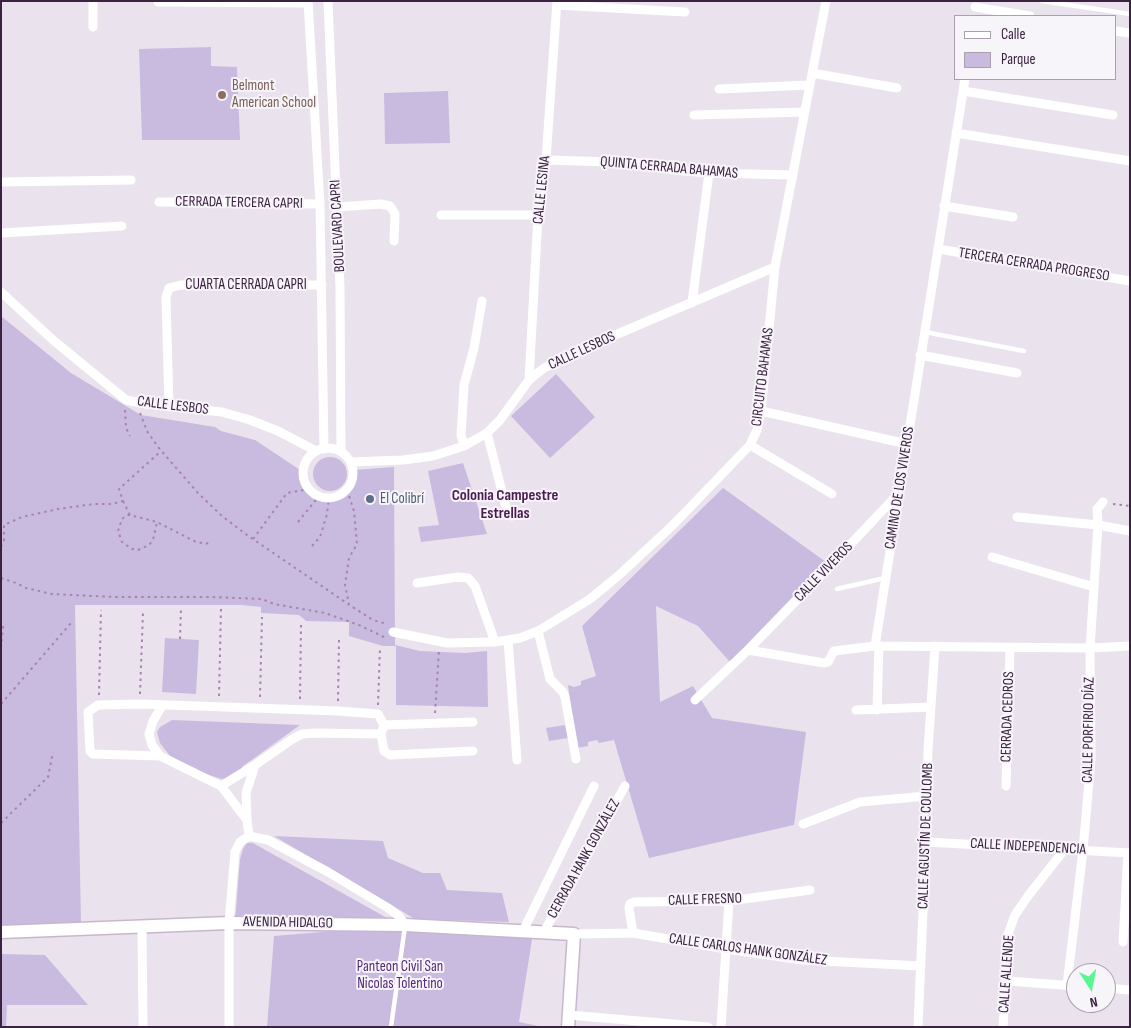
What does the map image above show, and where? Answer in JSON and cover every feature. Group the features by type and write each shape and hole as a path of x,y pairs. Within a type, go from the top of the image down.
{"street":[{"path":"93,1 93,27"},
{"name":"BOULEVARD CAPRI","path":"328,1 340,287 341,451"},
{"name":"CIRCUITO BAHAMAS","path":"393,632 448,643 495,642 520,638 538,631 590,599 618,576 673,524 750,445 757,430 761,411 775,267 826,1"},
{"path":"158,2 308,2"},
{"name":"BOULEVARD CAPRI","path":"308,2 320,204 322,285 320,450"},
{"path":"557,3 685,12"},
{"name":"CALLE LESINA","path":"529,380 538,215 546,160 557,3"},
{"path":"975,8 1023,15"},
{"path":"1116,31 1130,33"},
{"path":"812,73 897,88"},
{"name":"CAMINO DE LOS VIVEROS","path":"877,646 885,578 898,509 898,492 965,80"},
{"path":"719,89 809,85"},
{"path":"963,91 1113,115"},
{"path":"694,115 804,112"},
{"path":"956,133 1130,161"},
{"name":"QUINTA CERRADA BAHAMAS","path":"546,160 644,163 673,170 793,176"},
{"path":"692,303 709,173"},
{"path":"1,182 131,180"},
{"name":"CERRADA TERCERA CAPRI","path":"159,202 320,204"},
{"path":"337,207 382,204 390,206 395,214 394,241"},
{"path":"944,206 1013,217"},
{"path":"441,215 538,215"},
{"path":"1,233 122,226"},
{"name":"TERCERA CERRADA PROGRESO","path":"938,249 1130,281"},
{"name":"CALLE LESBOS","path":"351,462 403,460 433,456 464,446 487,433 500,420 529,380 544,368 560,359 775,267"},
{"name":"CUARTA CERRADA CAPRI","path":"169,407 166,297 169,288 181,285 322,285"},
{"name":"CALLE LESBOS","path":"1,292 53,340 126,400 135,403 222,412 278,431 320,450"},
{"path":"464,446 461,435 464,385 474,348 482,301"},
{"path":"920,356 1017,373"},
{"path":"761,411 907,444"},
{"path":"487,433 507,511 512,516 523,513"},
{"path":"750,445 832,494"},
{"path":"332,449 341,451 351,462 353,478 347,490 337,496 329,498 319,496 309,489 304,480 305,464 310,456 320,450 332,449"},
{"name":"CALLE VIVEROS","path":"695,700 748,650 831,565 898,492"},
{"name":"CALLE PORFIRIO DÍAZ","path":"1073,963 1090,759 1090,648 1098,525 1097,509 1103,502"},
{"path":"1017,517 1098,525 1130,531"},
{"path":"992,557 1094,587"},
{"path":"417,583 458,577 468,578 475,586 495,642"},
{"path":"538,631 550,679 558,686 565,697 576,759"},
{"path":"508,640 517,760"},
{"path":"877,646 877,710"},
{"path":"748,650 824,663 828,662 834,651 877,646 1010,648 1130,646"},
{"name":"CALLE AGUSTÍN DE COULOMB","path":"918,1027 935,646"},
{"name":"CERRADA CEDROS","path":"1006,786 1010,648"},
{"path":"247,820 221,786 160,756 93,754 90,751 88,712 98,705 140,704 378,714 384,724 381,734 384,751 390,755 473,751"},
{"path":"160,756 152,745 149,734 153,721 162,706"},
{"path":"856,710 931,707"},
{"path":"384,724 473,722"},
{"path":"221,786 302,734 381,734"},
{"path":"249,836 246,793 255,765"},
{"path":"523,931 594,786"},
{"name":"CERRADA HANK GONZÁLEZ","path":"544,932 625,786"},
{"path":"803,824 860,802 927,796"},
{"path":"229,1027 229,923 235,852 240,842 249,836 268,840 328,872 388,908 399,916 405,925"},
{"name":"CALLE INDEPENDENCIA","path":"926,842 1129,853"},
{"name":"CALLE ALLENDE","path":"1003,1027 1007,981 1008,934 1015,916 1028,896 1065,849"},
{"path":"1123,942 1129,853"},
{"name":"CALLE FRESNO","path":"634,933 630,904 634,902 729,901 810,890"},
{"path":"721,1027 729,901"},
{"name":"AVENIDA HIDALGO","path":"1,932 229,923 405,925 574,934"},
{"path":"142,927 143,1027"},
{"name":"CALLE CARLOS HANK GONZÁLEZ","path":"574,934 634,933 802,960 922,966"},
{"path":"574,934 568,1021 708,1027"},
{"path":"1007,981 1066,986"},
{"path":"1116,989 1130,990"}],"lane":[{"path":"1042,1 1130,14"},
{"path":"1124,13 1130,8"},
{"path":"925,332 1024,350"},
{"path":"837,589 885,578"},
{"path":"391,1027 405,925"}],"path":[{"path":"126,400 124,419 130,436"},
{"path":"1,578 26,588 52,594 262,599 274,604 325,613 359,624 390,639 395,626 373,620 222,516 198,493 161,451 147,430 135,403"},
{"path":"130,515 119,489 161,451"},
{"path":"252,538 287,493 309,489"},
{"path":"347,490 354,511 357,544 349,558 345,585 349,604"},
{"path":"298,522 319,496"},
{"path":"312,546 320,537 327,514 329,498"},
{"path":"1,547 4,540 4,525 22,517 58,509 94,504 112,504 123,501"},
{"path":"1103,502 1130,506"},
{"path":"157,522 153,540 149,545 138,550 132,549 122,542 118,531 122,519 130,515 157,522 194,541 206,544 209,542"},
{"path":"180,639 181,607"},
{"path":"219,706 221,608"},
{"path":"98,705 101,610"},
{"path":"140,704 143,612"},
{"path":"260,709 262,617"},
{"path":"1,704 71,623"},
{"path":"300,710 301,624"},
{"path":"1,648 3,626"},
{"path":"338,711 339,639"},
{"path":"435,722 440,642"},
{"path":"378,714 380,647"},
{"path":"1,823 48,777 53,752"}],"green space":[{"path":"211,47 211,66 237,67 240,140 142,140 139,49"},
{"path":"448,91 450,143 385,144 384,93"},
{"path":"1,316 71,373 141,415 215,427 221,431 255,440 303,472 307,487 321,497 337,497 345,492 353,479 354,470 394,467 395,645 420,651 465,653 487,651 488,707 396,705 396,646 383,646 349,636 349,622 306,621 299,615 261,613 261,607 242,605 75,605 81,924 1,926"},
{"path":"556,374 595,417 550,458 511,416"},
{"path":"330,457 342,462 347,474 342,486 330,491 318,486 313,474 318,462"},
{"path":"463,463 487,534 421,542 418,527 439,525 428,471"},
{"path":"723,488 826,562 730,662 698,626 656,606 660,702 693,686 712,718 806,732 794,825 649,858 614,740 599,743 597,740 588,742 588,746 576,748 568,685 574,687 581,685 581,681 596,676 582,626"},
{"path":"165,638 199,640 196,694 162,692"},
{"path":"172,720 300,725 243,766 236,776 222,779 196,771 170,756 160,743 157,732 160,727"},
{"path":"565,725 568,738 549,741 546,728"},
{"path":"274,836 383,841 388,858 423,873 440,873 447,890 502,893 509,922 415,919"},
{"path":"247,843 253,843 387,918 235,922 240,859"},
{"name":"Panteon Civil San Nicolas Tolentino","path":"405,925 533,933 519,1022 543,1027 267,1027 274,936"},
{"path":"1,954 45,955 88,1005 7,1005 6,1027 1,1027"}],"place":[{"name":"Belmont American School","path":"222,95"},
{"name":"El Colibrí","path":"370,499"}],"district":[{"name":"Colonia Campestre Estrellas","path":"505,505"}]}
